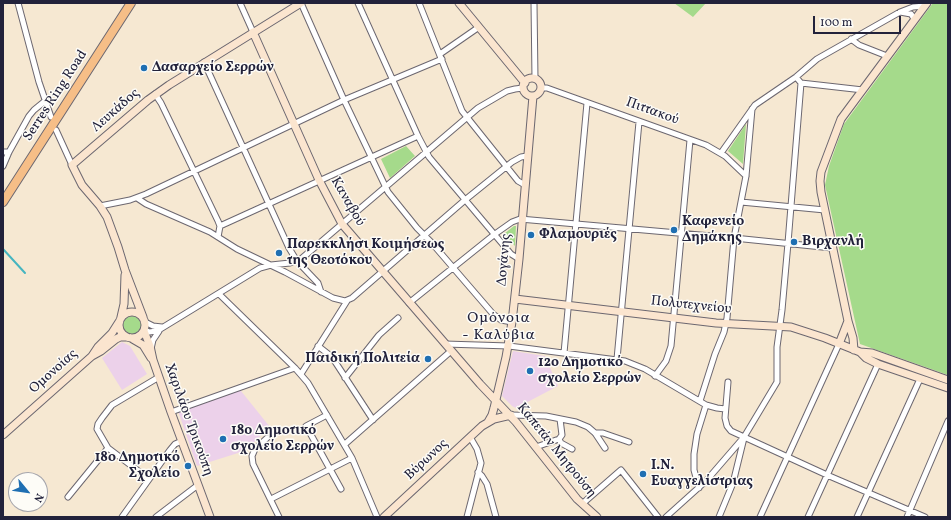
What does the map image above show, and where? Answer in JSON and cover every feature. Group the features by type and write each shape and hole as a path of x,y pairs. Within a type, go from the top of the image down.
{"main road":[{"name":"Serres Ring Road","path":"3,202 131,3"}],"street":[{"path":"18,3 45,101 51,117"},
{"name":"Καναβού","path":"240,3 319,180 342,224 444,344 496,400"},
{"path":"301,3 344,100 386,188 408,218 493,314 501,320 512,322"},
{"name":"Λευκάδος","path":"72,165 155,94 204,62 301,3"},
{"path":"358,3 426,153 435,166 511,254 519,259"},
{"path":"419,3 460,109 519,182 525,185"},
{"path":"92,356 98,347 112,333 120,319 128,312 136,312 144,325 152,332 157,331 260,268 297,261 308,254 478,108 500,94 524,86 530,79 535,79 540,82 542,88 540,93 533,96 527,94 524,86 459,3"},
{"path":"534,3 535,79"},
{"path":"721,153 752,109 759,102 796,77 807,66 851,39 900,12 926,4"},
{"path":"857,351 848,321 820,185 823,167 839,123 926,4"},
{"path":"900,12 910,14 914,20 912,24"},
{"path":"100,206 137,198 344,100 441,57 479,27"},
{"path":"851,39 859,45 888,56"},
{"path":"204,62 289,248 297,261 317,281 321,292"},
{"path":"796,77 801,83 863,90"},
{"path":"666,517 699,488 744,437 777,382 777,347 788,243 801,83"},
{"name":"Πιττακού","path":"542,88 547,88 706,145 721,153 746,176"},
{"path":"155,94 161,103 220,226 218,236"},
{"name":"Δογάνης","path":"488,422 492,415 509,346 519,259 533,96"},
{"path":"3,166 29,116 45,101"},
{"path":"564,353 587,103"},
{"path":"700,402 726,324 734,238 746,176 752,109"},
{"path":"617,359 639,122"},
{"name":"Χαριλάου Τρικούπη","path":"56,130 82,184 100,206 110,224 144,325 151,350 152,360 198,485 207,516"},
{"path":"220,226 371,156 418,136"},
{"path":"655,376 669,354 674,318 690,140"},
{"path":"3,152 9,152"},
{"path":"300,374 347,301 507,166 518,158 527,156"},
{"path":"137,198 146,204 218,236 238,249 337,300 347,301"},
{"path":"741,202 825,210"},
{"path":"409,303 495,234 514,221 522,219 832,248"},
{"path":"125,270 124,304 119,325 121,332 129,338 143,344 152,360"},
{"path":"218,294 294,368 311,387 353,461 377,517"},
{"name":"Πολυτεχνείου","path":"515,299 726,324 780,326 800,330 857,351 872,353 948,380"},
{"path":"345,378 379,335 398,318"},
{"path":"760,517 839,344 848,321"},
{"path":"129,338 140,336 144,325"},
{"path":"151,350 154,338 162,327"},
{"name":"Ομονοίας","path":"3,435 92,356 101,351 116,338 129,338"},
{"path":"444,344 509,346 617,359 635,364 706,405 725,409"},
{"path":"318,346 332,357 373,420"},
{"path":"344,444 451,351"},
{"name":"Πολυτεχνείου","path":"857,351 866,358 878,364 948,388"},
{"path":"808,517 878,364"},
{"path":"171,412 294,368"},
{"path":"149,479 108,448 97,429 98,424 112,405 159,377"},
{"path":"857,517 920,379"},
{"path":"728,382 725,420 728,428 734,433 925,517"},
{"name":"Καπετάν Μητρούση","path":"496,400 511,415 582,504 594,516"},
{"path":"699,488 694,470 694,454 697,434 706,405"},
{"path":"306,426 327,415"},
{"path":"488,422 511,415 527,415 569,420 588,427 595,433 605,448"},
{"path":"536,447 559,439 562,435 560,419"},
{"path":"907,517 948,421"},
{"name":"Βύρωνος","path":"384,517 488,422"},
{"path":"310,433 341,489"},
{"path":"595,433 602,433 629,442"},
{"path":"467,517 481,463 477,449 470,437"},
{"path":"719,517 734,478 744,437"},
{"path":"267,438 255,449 252,461 279,517"},
{"path":"559,439 561,443 572,449"},
{"path":"122,517 172,447 182,441"},
{"path":"68,497 108,448"},
{"path":"271,499 330,469 353,461"},
{"path":"582,504 621,470 658,517"},
{"path":"478,472 487,484 496,517"},
{"path":"156,517 198,485"}],"shaded area":[{"path":"122,342 130,346 147,374 122,390 102,358"},
{"name":"12ο Δημοτικό σχολείο Σερρών","path":"513,351 545,356 558,386 516,408 502,396"},
{"path":"237,390 241,391 270,427 249,447 238,453 197,466 178,411"}],"green space":[{"path":"674,3 706,3 693,17"},
{"path":"933,3 948,3 948,375 860,344 825,185 829,166 844,124"},
{"path":"746,124 743,164 728,151"},
{"path":"406,146 415,156 390,178 381,159"},
{"path":"516,226 515,246 504,234"},
{"path":"128,316 136,316 141,321 139,332 136,334 128,334 123,329 123,321"}],"waterway":[{"path":"3,249 25,273"}],"place":[{"name":"Δασαρχείο Σερρών","path":"144,68"},
{"name":"Καφενείο Δημάκης","path":"674,230"},
{"name":"Φλαμουριές","path":"531,235"},
{"name":"Βιρχανλή","path":"794,242"},
{"name":"Παρεκκλήσι Κοιμήσεως της Θεοτόκου","path":"279,253"},
{"name":"Παιδική Πολιτεία","path":"428,359"},
{"name":"12ο Δημοτικό σχολείο Σερρών","path":"530,371"},
{"name":"18ο Δημοτικό σχολείο Σερρών","path":"223,439"},
{"name":"18ο Δημοτικό Σχολείο","path":"188,466"},
{"name":"Ι.Ν. Ευαγγελίστριας","path":"643,474"}],"district":[{"name":"Ομόνοια - Καλύβια","path":"499,328"}]}
